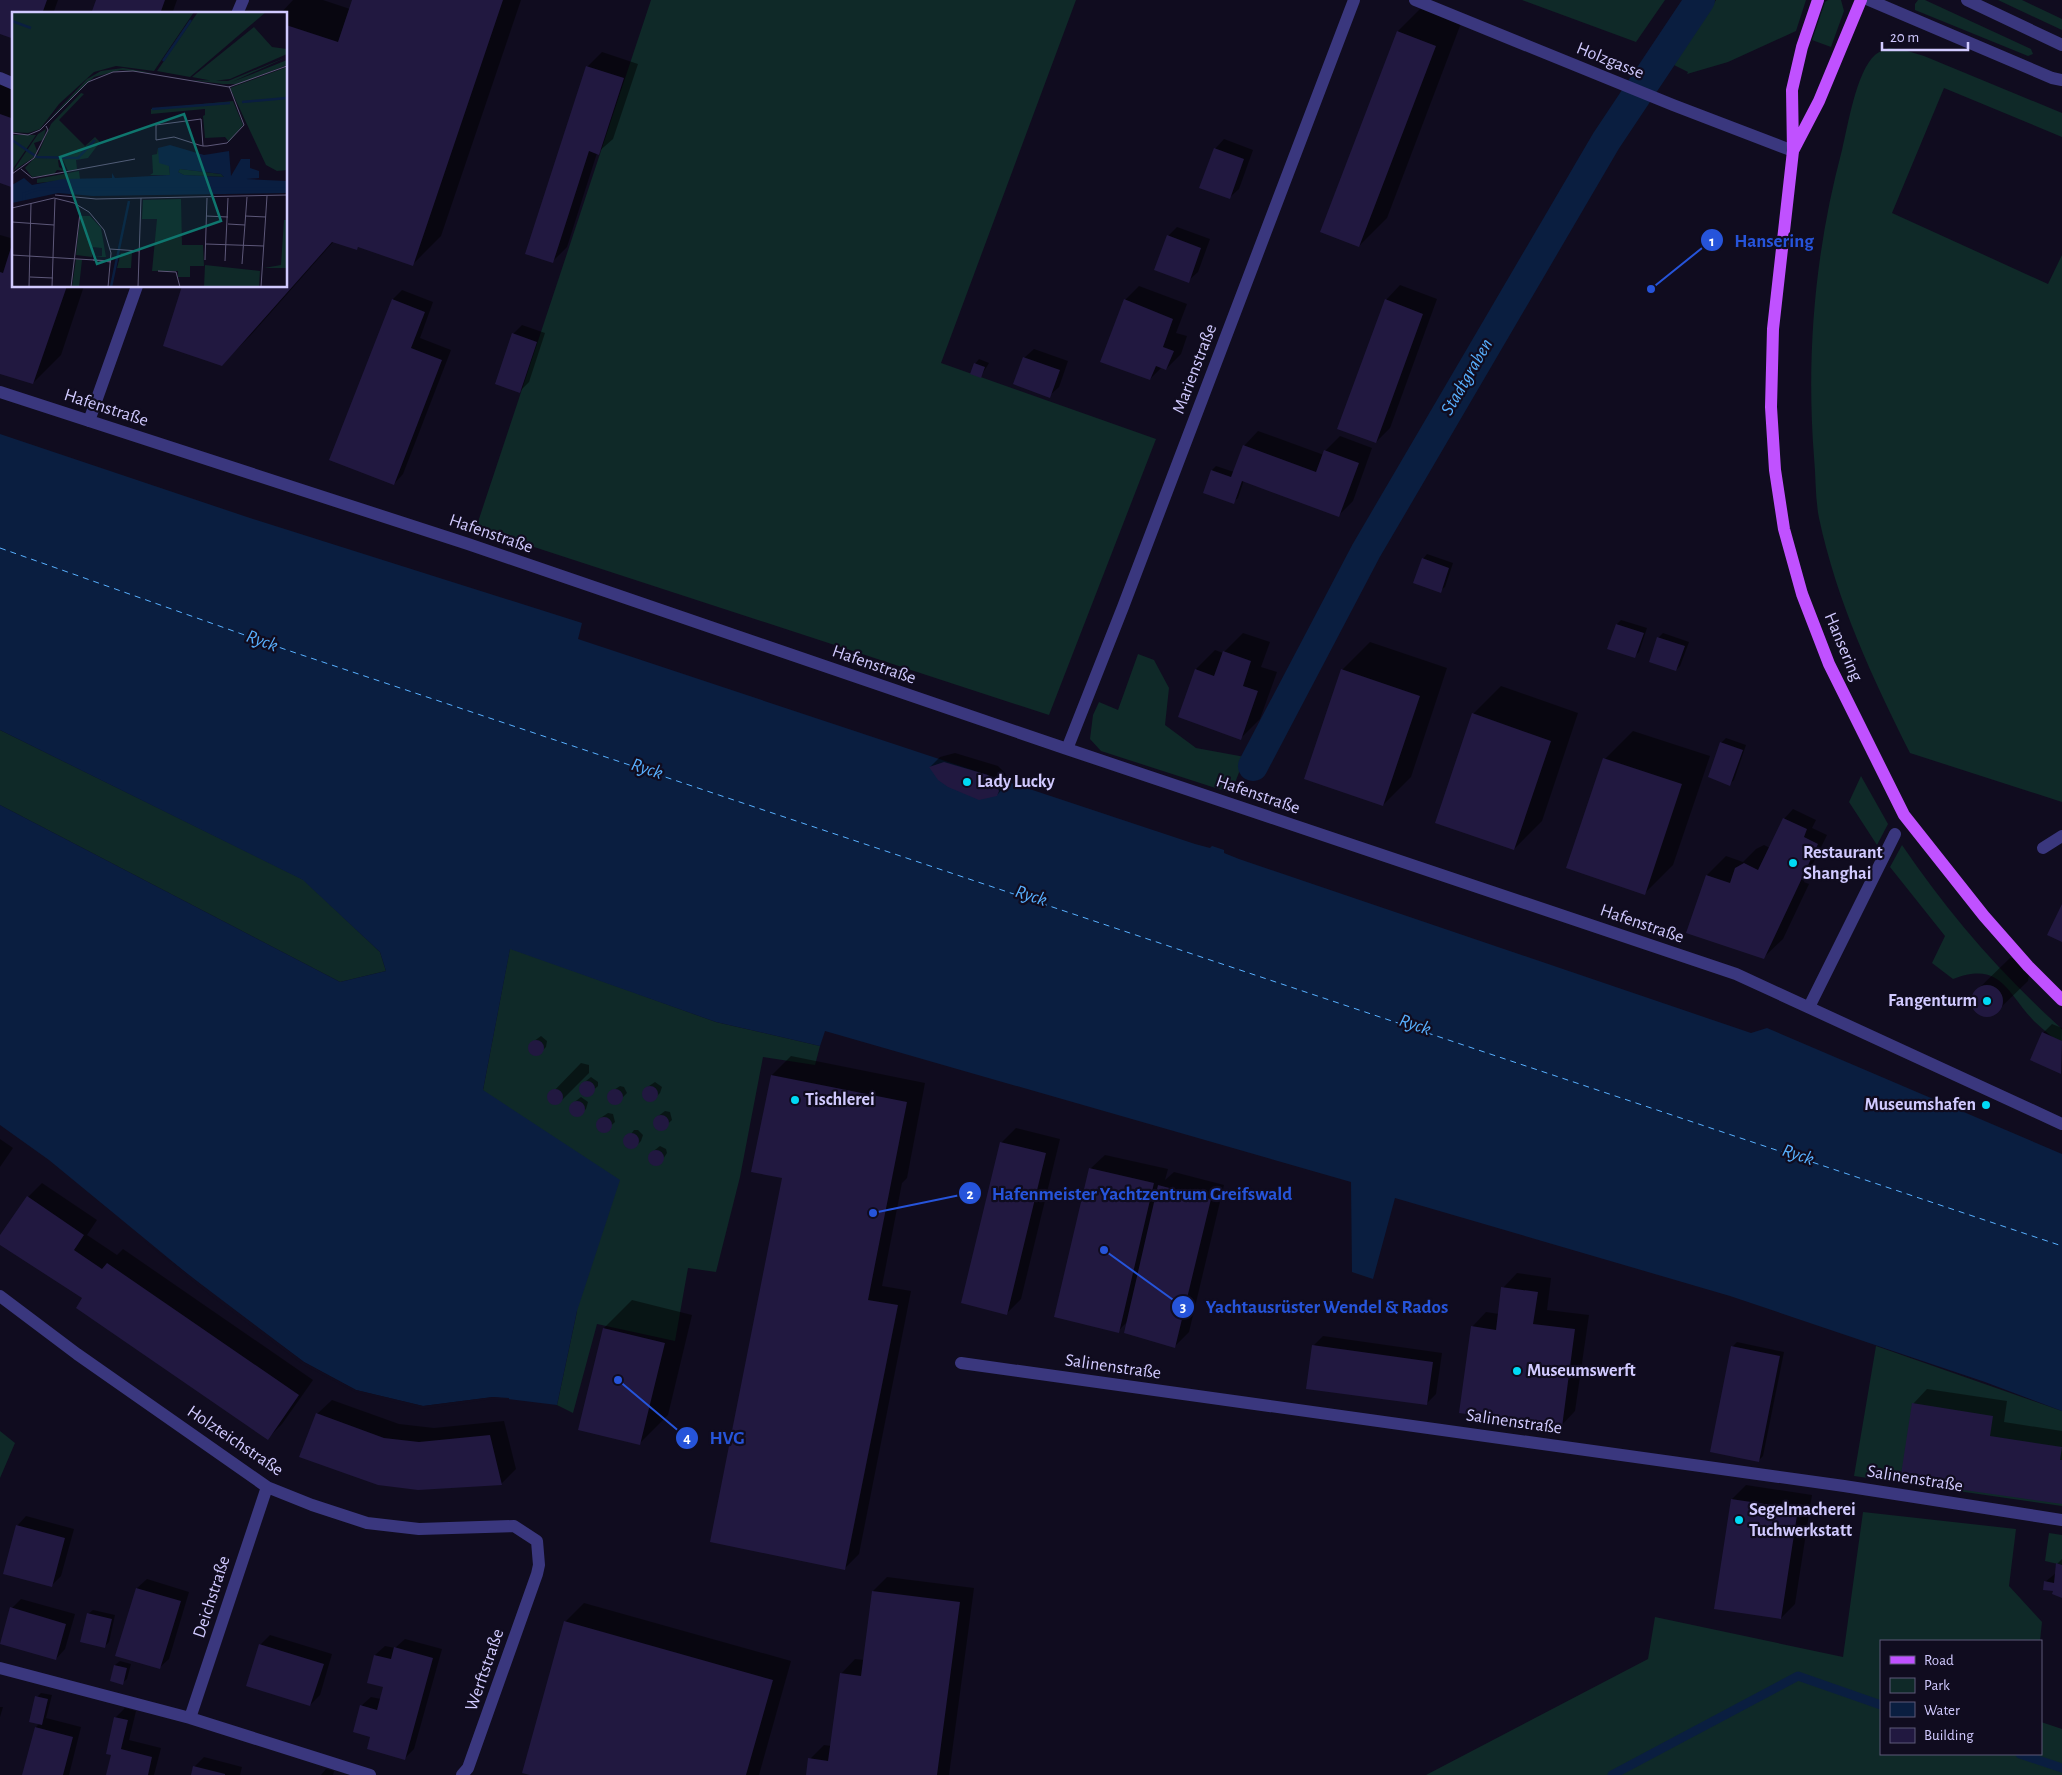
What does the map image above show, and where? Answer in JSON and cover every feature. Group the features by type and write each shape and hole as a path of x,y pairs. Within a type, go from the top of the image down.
{"main road":[{"name":"Hansering","path":"1818,0 1802,47 1792,90 1793,151 1773,329 1771,407 1775,470 1784,529 1802,594 1829,664 1904,815 1984,916 2028,966 2062,1000"},
{"name":"Hansering","path":"1793,151 1819,101 1861,0"}],"street":[{"path":"238,12 242,0"},
{"name":"Marienstraße","path":"1067,749 1120,616 1354,0"},
{"name":"Holzgasse","path":"1415,0 1673,106 1793,151"},
{"path":"1869,0 2052,78 2062,80"},
{"path":"1967,0 2062,45"},
{"path":"0,78 12,83"},
{"path":"89,421 136,288"},
{"name":"Hafenstraße","path":"0,392 468,544 1067,749 1736,974 2062,1124"},
{"path":"1810,1007 1895,834"},
{"path":"2044,848 2062,836"},
{"name":"Holzteichstraße","path":"0,1296 85,1359 267,1487 312,1505 367,1523 419,1529 514,1526 537,1541 539,1565 537,1574"},
{"name":"Salinenstraße","path":"961,1363 1844,1486 2062,1520"},
{"name":"Deichstraße","path":"190,1718 267,1487"},
{"name":"Werftstraße","path":"462,1775 468,1768 537,1574"},
{"path":"0,1668 190,1718 370,1775"}],"green space":[{"path":"651,0 1076,0 941,363 1156,439 1049,715 476,528"},
{"path":"1522,0 1665,0 1636,42"},
{"path":"1716,0 1806,0 1796,31 1728,62 1687,74 1688,72 1674,65"},
{"path":"1828,0 1841,0 1844,11 1831,47 1812,40 1825,2"},
{"path":"1918,0 1925,0 2031,49 2033,54 2028,56 1915,10 1915,4"},
{"path":"1998,0 2022,0 2062,19 2062,30"},
{"path":"1889,48 1924,56 2062,113 2062,137 1944,88 1892,213 2048,284 2062,255 2062,802 1910,753 1857,639 1835,579 1819,518 1816,495 1811,380 1812,341 1819,264 1833,188 1858,86 1868,63 1876,54"},
{"path":"1138,654 1154,660 1169,688 1165,725 1196,748 1245,757 1231,793 1101,751 1090,739 1093,715 1099,702 1118,710"},
{"path":"0,730 304,880 380,952 386,971 340,982 0,805"},
{"path":"1861,776 1888,824 1877,845 1849,802"},
{"path":"1902,845 1938,895 1976,942 2018,987 2062,1029 2062,1045 2035,1022 2010,991 1993,977 1983,974 1969,974 1953,979 1932,963 1945,936 1890,867"},
{"path":"510,948 716,1022 820,1046 815,1065 763,1057 740,1177 716,1272 688,1268 675,1341 597,1324 573,1413 557,1405 577,1311 483,1090"},
{"path":"1876,1346 2062,1411 2062,1506 1854,1476"},
{"path":"0,1431 15,1443 0,1478"},
{"path":"1863,1512 2016,1529 2009,1586 2042,1622 2040,1640 1880,1640 1880,1755 2042,1755 2042,1722 2062,1729 2062,1775 1426,1775 1648,1659 1655,1617 1843,1657"},
{"path":"2049,1533 2062,1535 2062,1565 2045,1561"}],"water":[{"name":"Ryck","path":"0,434 250,518 582,623 578,639 1195,844 1224,850 1224,853 1239,859 1751,1033 1767,1028 2062,1154 2062,1411 1985,1382 1730,1296 1395,1198 1373,1279 1352,1272 1351,1182 825,1031 820,1046 716,1022 510,949 483,1090 620,1180 577,1311 557,1405 493,1397 423,1406 356,1390 304,1362 212,1294 49,1160 0,1125 0,805 340,982 386,971 380,952 303,880 0,730"}],"pier":[{"path":"144,1241 304,1362 356,1390 423,1406 493,1397 509,1398 509,1400 493,1399 423,1409 355,1392 302,1364 211,1296"}],"building":[{"path":"0,0 47,0 43,12 12,12 12,38 0,34"},
{"path":"96,0 165,0 161,12 92,12"},
{"path":"352,0 503,0 413,266 358,247 357,250 332,242 222,366 163,346 181,288 288,288 288,26 338,42"},
{"path":"1397,31 1436,46 1359,247 1320,232"},
{"path":"586,66 624,78 599,155 589,151 553,263 525,254"},
{"path":"0,114 12,118 12,187 0,183"},
{"path":"1214,148 1244,159 1230,199 1199,188"},
{"path":"1167,235 1201,248 1189,283 1154,270"},
{"path":"12,244 12,288 66,288 33,384 0,374 0,272 3,273"},
{"path":"392,299 425,312 411,348 442,360 394,485 329,460"},
{"path":"1124,299 1173,319 1163,347 1174,351 1166,370 1156,366 1150,380 1100,362"},
{"path":"1385,299 1423,314 1376,443 1337,429"},
{"path":"512,333 537,342 520,393 495,384"},
{"path":"1023,357 1060,370 1050,398 1013,384"},
{"path":"974,363 985,367 981,378 970,374"},
{"path":"1243,445 1316,472 1324,450 1359,463 1339,517 1242,481 1234,504 1203,493 1211,470 1231,477"},
{"path":"1422,558 1449,568 1441,593 1413,583"},
{"path":"1616,624 1644,633 1635,658 1607,649"},
{"path":"1657,637 1685,646 1676,671 1649,662"},
{"path":"1223,651 1251,661 1243,686 1258,691 1241,740 1178,717 1195,669 1214,676"},
{"path":"1341,669 1420,696 1383,806 1304,779"},
{"path":"1472,713 1551,741 1514,850 1435,823"},
{"path":"1720,742 1743,750 1730,786 1708,777"},
{"path":"1603,758 1682,784 1645,895 1566,868"},
{"name":"Lady Lucky","path":"944,762 988,775 996,783 999,791 997,796 979,800 948,787 938,780 929,767"},
{"path":"1783,818 1807,829 1804,837 1818,844 1764,959 1686,933 1706,875 1730,883 1735,868 1744,863 1758,870"},
{"path":"2062,904 2062,942 2047,935"},
{"name":"Fangenturm","path":"1987,985 1999,989 2003,1001 1999,1013 1987,1017 1975,1013 1971,1001 1975,989"},
{"path":"2042,1032 2062,1041 2061,1074 2030,1060"},
{"path":"536,1040 542,1042 544,1048 542,1054 536,1056 530,1054 528,1048 530,1042"},
{"path":"771,1075 907,1102 868,1300 898,1305 845,1570 710,1542 782,1178 751,1172"},
{"path":"587,1081 593,1083 595,1089 593,1095 587,1097 581,1095 579,1089 581,1083"},
{"path":"650,1086 656,1088 658,1094 656,1100 650,1102 644,1100 642,1094 644,1088"},
{"path":"555,1089 563,1097 555,1105 547,1097"},
{"path":"615,1089 621,1091 623,1097 621,1103 615,1105 609,1103 607,1097 609,1091"},
{"path":"577,1101 583,1103 585,1109 583,1115 577,1117 571,1115 569,1109 571,1103"},
{"path":"661,1115 667,1117 669,1123 667,1129 661,1131 655,1129 653,1123 655,1117"},
{"path":"604,1117 610,1119 612,1125 610,1131 604,1133 598,1131 596,1125 598,1119"},
{"path":"631,1133 637,1135 639,1141 637,1147 631,1149 625,1147 623,1141 625,1135"},
{"path":"1000,1142 1046,1153 1007,1315 961,1303"},
{"path":"656,1150 662,1152 664,1158 662,1164 656,1166 650,1164 648,1158 650,1152"},
{"path":"1089,1168 1154,1183 1119,1333 1054,1317"},
{"path":"1158,1185 1211,1199 1175,1348 1124,1333"},
{"path":"27,1196 84,1235 74,1250 102,1269 107,1263 299,1395 268,1440 76,1308 82,1298 0,1245 0,1235"},
{"name":"Museumswerft","path":"1501,1287 1538,1292 1533,1324 1575,1329 1562,1427 1459,1413 1471,1326 1496,1330"},
{"path":"603,1328 665,1343 640,1445 578,1430"},
{"path":"1312,1345 1433,1362 1427,1405 1306,1389"},
{"path":"1731,1346 1780,1356 1759,1462 1710,1452"},
{"path":"1912,1403 1993,1416 1990,1436 2062,1447 2060,1460 2062,1460 2062,1504 1900,1481"},
{"path":"316,1413 384,1438 419,1442 490,1435 502,1485 418,1490 378,1485 299,1457"},
{"path":"1731,1499 1798,1509 1781,1619 1714,1609"},
{"path":"16,1525 65,1538 52,1587 3,1574"},
{"path":"2056,1563 2062,1565 2062,1598 2052,1594 2053,1591 2043,1590 2044,1581 2054,1583"},
{"path":"136,1588 181,1601 160,1669 115,1656"},
{"path":"872,1591 960,1602 937,1775 806,1775 808,1758 828,1761 840,1673 861,1676"},
{"path":"10,1607 66,1624 56,1660 0,1644"},
{"path":"87,1613 112,1619 105,1648 80,1642"},
{"path":"564,1621 773,1680 746,1775 530,1775 522,1773"},
{"path":"259,1644 324,1664 310,1706 246,1686"},
{"path":"394,1647 433,1658 405,1760 367,1749 370,1737 353,1732 360,1705 377,1710 383,1687 367,1683 374,1655 391,1659"},
{"path":"114,1665 127,1668 123,1685 110,1681"},
{"path":"35,1696 48,1699 42,1725 29,1722"},
{"path":"114,1717 128,1720 121,1749 152,1757 148,1775 106,1775 111,1755 106,1754"},
{"path":"35,1727 73,1737 63,1775 22,1775"},
{"path":"193,1766 225,1774 225,1775 191,1775"}],"waterway":[{"name":"Stadtgraben","path":"1253,766 1366,551 1606,141 1700,0"},
{"path":"1612,1775 1798,1676 1880,1705"},
{"path":"2023,1755 2062,1768"}],"ferry route":[{"path":"0,548 284,649 2062,1246"}],"place":[{"name":"Hansering","path":"1651,289"},
{"name":"Lady Lucky","path":"967,782"},
{"name":"Restaurant Shanghai","path":"1793,863"},
{"name":"Fangenturm","path":"1987,1001"},
{"name":"Tischlerei","path":"795,1100"},
{"name":"Museumshafen","path":"1986,1105"},
{"name":"Hafenmeister Yachtzentrum Greifswald","path":"873,1213"},
{"name":"Yachtausrüster Wendel & Rados","path":"1104,1250"},
{"name":"Museumswerft","path":"1517,1371"},
{"name":"HVG","path":"618,1380"},
{"name":"Segelmacherei Tuchwerkstatt","path":"1739,1520"}]}
